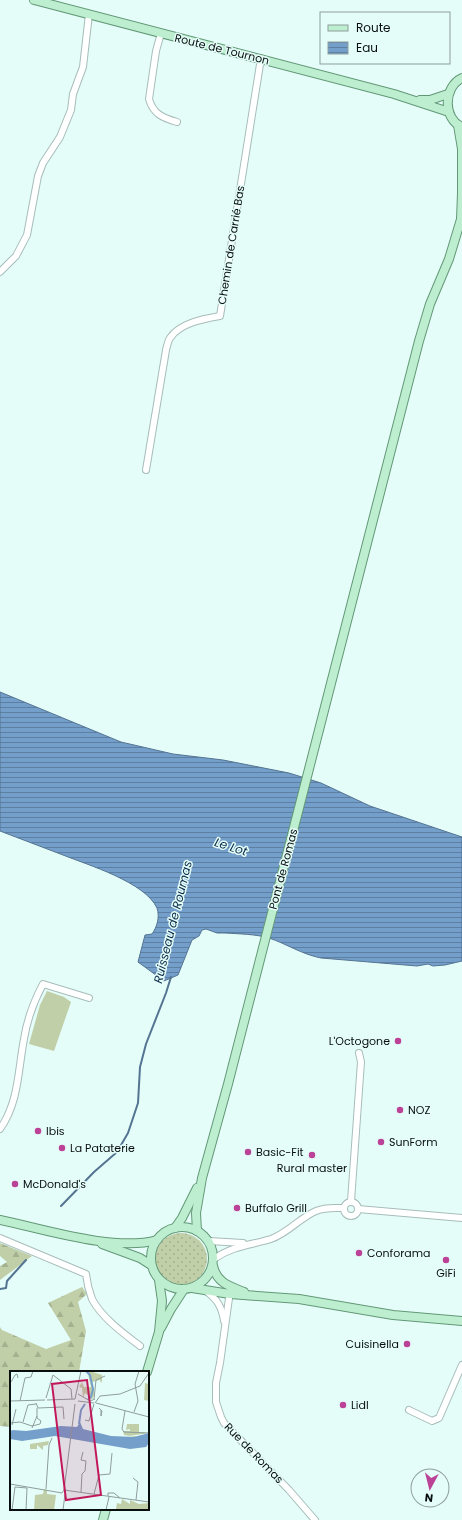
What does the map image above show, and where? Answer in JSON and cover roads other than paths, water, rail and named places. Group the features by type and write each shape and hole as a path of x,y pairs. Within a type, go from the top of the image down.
{"main road":[{"name":"Route de Tournon","path":"34,0 261,58 410,99"},
{"path":"460,126 449,112 447,104 448,94 452,86 462,78"},
{"path":"410,99 430,100 448,94"},
{"path":"410,99 449,112"},
{"name":"Pont de Romas","path":"202,1178 228,1084 419,340 430,304 449,260 462,218 462,149 460,126"},
{"path":"175,1228 182,1218 202,1178"},
{"path":"197,1231 196,1213 202,1178"},
{"path":"0,1220 90,1240 130,1244 157,1240"},
{"path":"230,1290 217,1278 213,1262 213,1252 209,1241 197,1231 190,1228 175,1228 162,1234 152,1248 151,1265 154,1273 159,1280 175,1289 230,1290 250,1294 299,1299 393,1315 462,1321"},
{"path":"90,1240 140,1258 151,1265"},
{"path":"147,1371 159,1332 171,1309 188,1289 200,1284 206,1279 213,1262"},
{"path":"159,1280 162,1301 159,1332"},
{"path":"103,1520 106,1510"}],"street":[{"path":"0,272 16,256 27,235 38,176 43,163 60,137 71,110 74,94 83,67 89,14"},
{"path":"161,33 156,51 149,98 151,106 155,112 162,118 177,122"},
{"name":"Chemin de Carrié Bas","path":"146,470 166,350 170,338 179,329 220,316 261,58"},
{"path":"0,1129 11,1111 16,1092 27,1023 36,997 43,984 89,998"},
{"path":"351,1201 361,1062 359,1053"},
{"path":"343,1208 345,1204 351,1201"},
{"path":"351,1201 357,1205 358,1209"},
{"path":"213,1262 229,1250 272,1238 292,1228 315,1211 326,1208 343,1208"},
{"path":"343,1208 344,1212 350,1216 354,1215 358,1209"},
{"path":"358,1209 462,1218"},
{"path":"0,1238 86,1274 92,1299 99,1309 140,1346"},
{"path":"209,1241 248,1244"},
{"path":"205,1290 214,1297 221,1306 225,1329"},
{"name":"Rue de Romas","path":"230,1290 216,1383 216,1402 221,1417 315,1520"},
{"path":"409,1410 432,1421 439,1418 462,1365"}],"water":[{"name":"Le Lot","path":"0,692 121,742 173,754 223,760 289,773 321,783 370,806 462,837 462,961 445,965 433,966 428,964 417,966 321,958 307,954 269,938 247,934 217,933 206,929 202,930 199,936 192,940 178,975 164,981 138,962 145,935 152,934 158,922 157,908 151,899 129,882 87,864 0,831"}],"waterway":[{"name":"Ruisseau de Roumas","path":"61,1206 94,1172 117,1152 128,1133 138,1103 140,1067 146,1044 171,977"},
{"name":"Ruisseau de Roumas","path":"0,1289 6,1288 7,1281 26,1260"}],"place":[{"name":"L'Octogone","path":"398,1041"},
{"name":"NOZ","path":"400,1110"},
{"name":"Ibis","path":"38,1131"},
{"name":"SunForm","path":"381,1142"},
{"name":"La Pataterie","path":"62,1148"},
{"name":"Basic-Fit","path":"248,1152"},
{"name":"Rural master","path":"312,1155"},
{"name":"McDonald's","path":"15,1184"},
{"name":"Buffalo Grill","path":"237,1208"},
{"name":"Conforama","path":"359,1253"},
{"name":"GiFi","path":"446,1260"},
{"name":"Cuisinella","path":"407,1344"},
{"name":"Lidl","path":"343,1405"}]}
